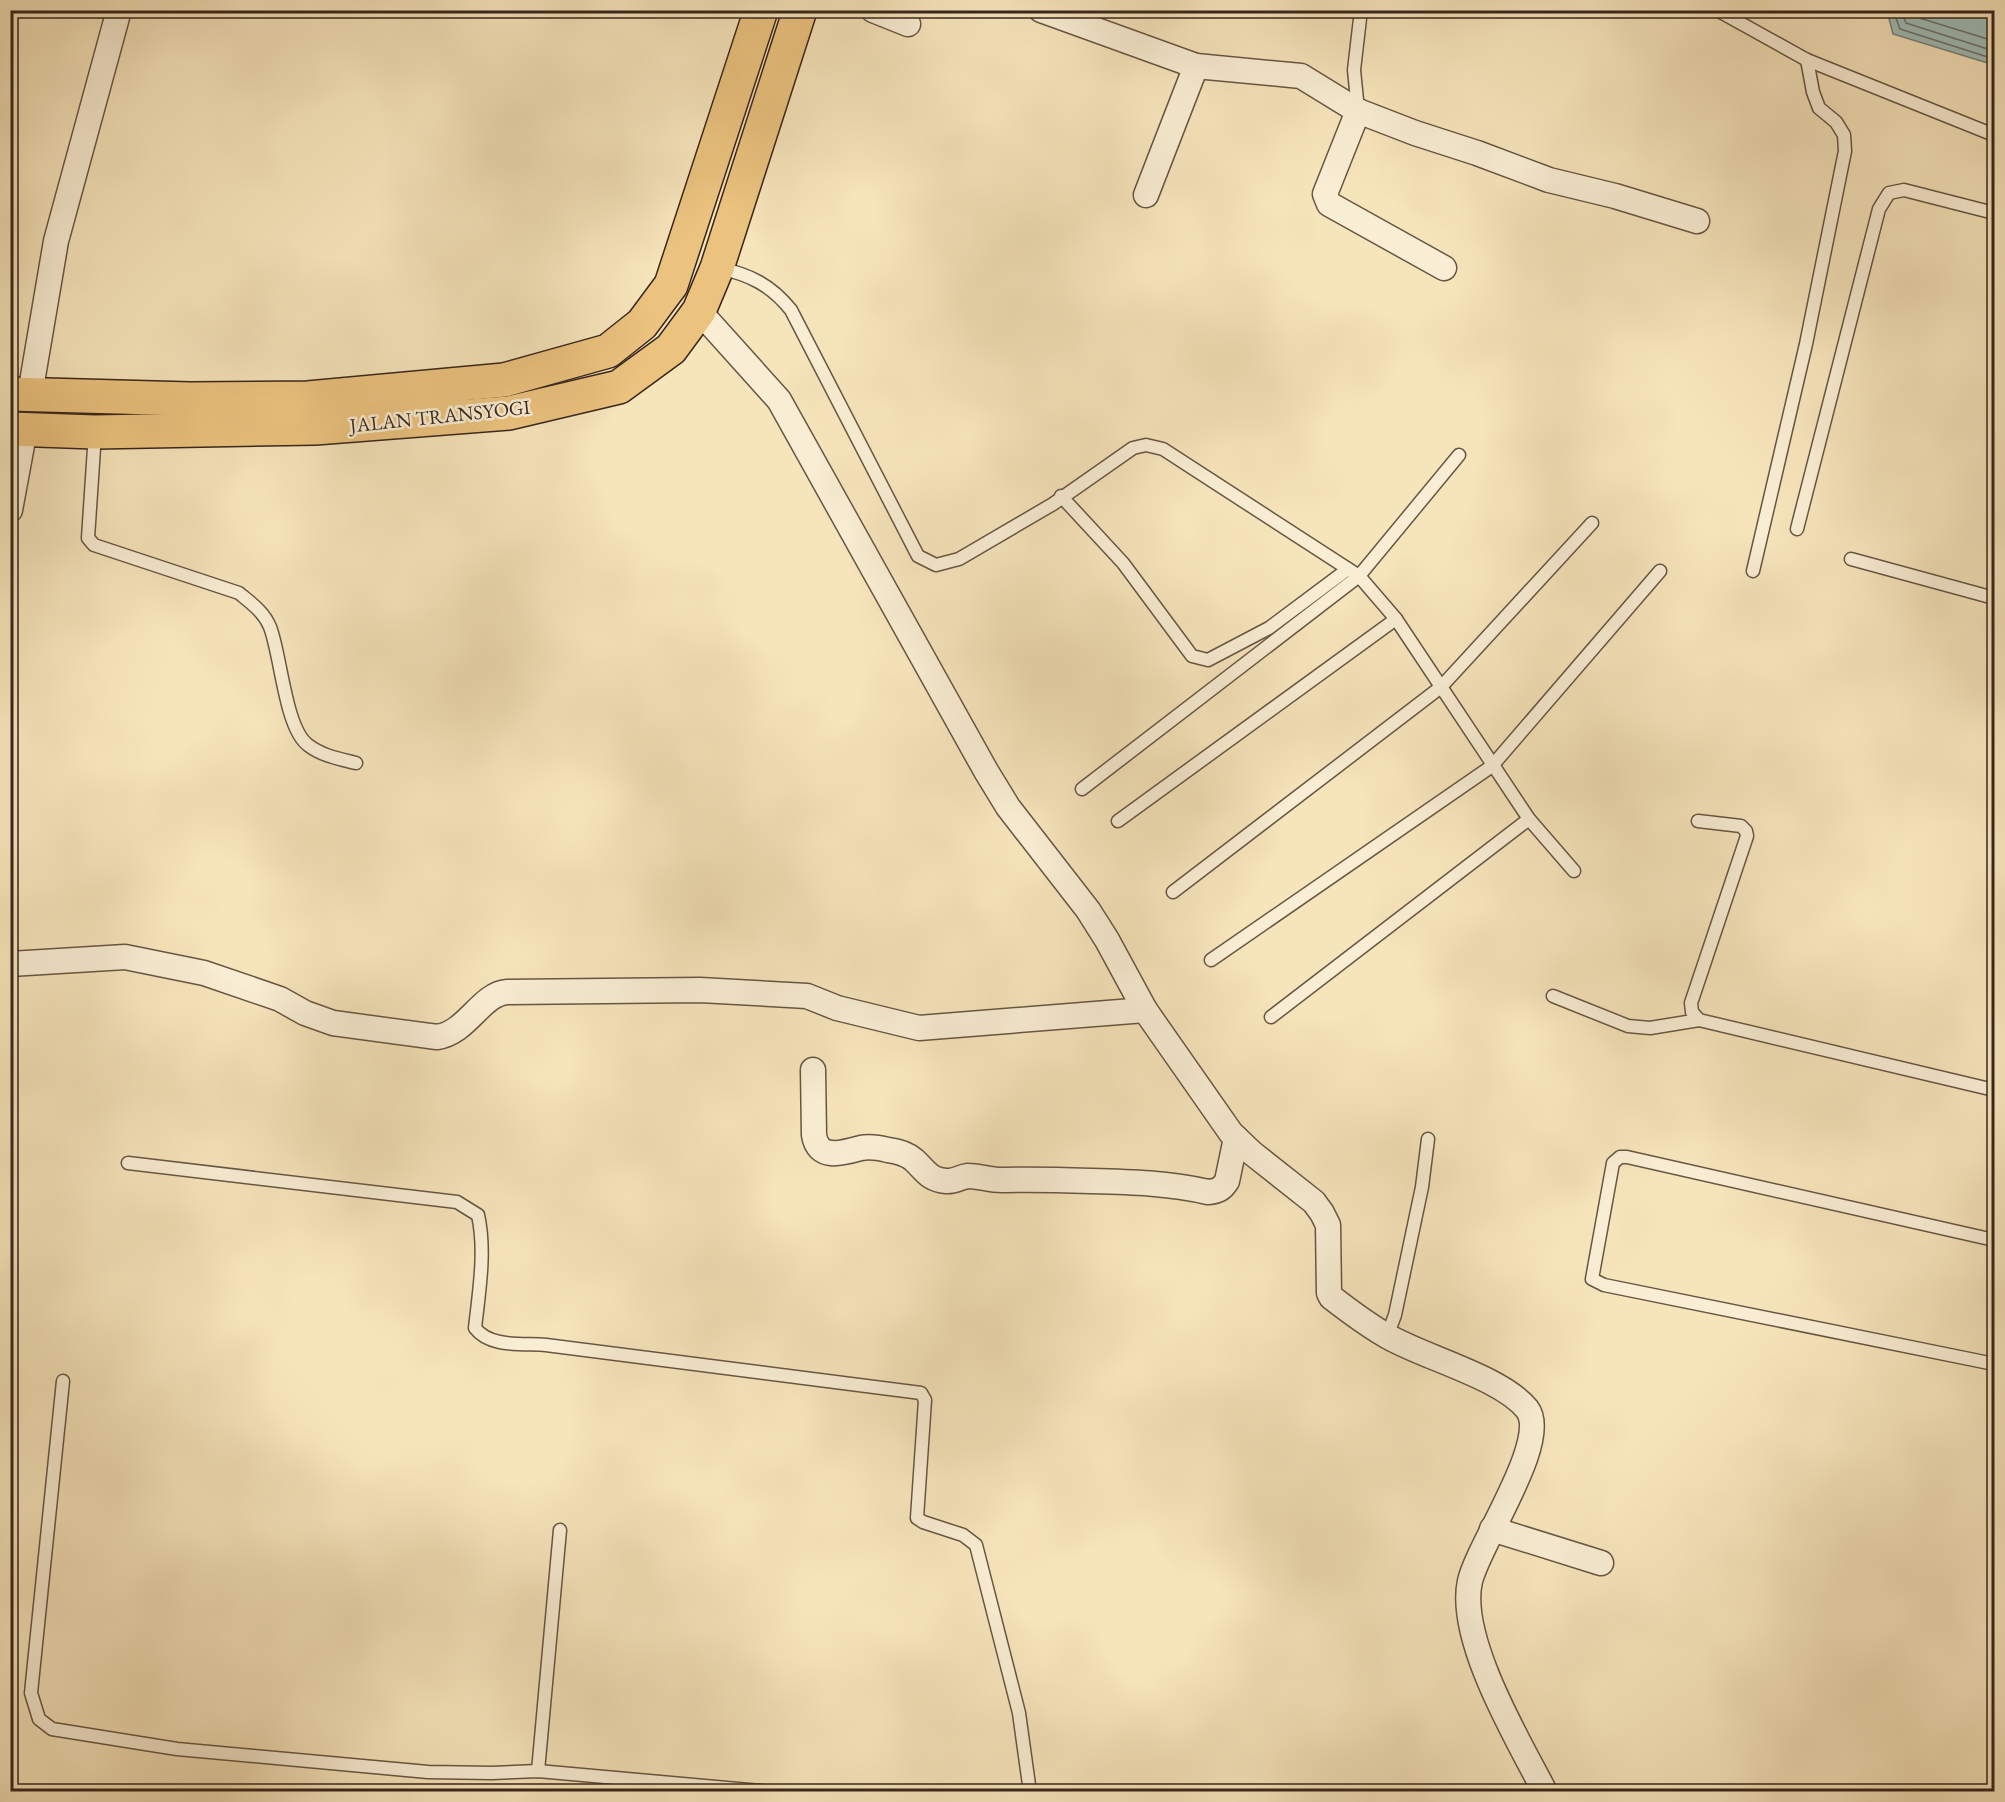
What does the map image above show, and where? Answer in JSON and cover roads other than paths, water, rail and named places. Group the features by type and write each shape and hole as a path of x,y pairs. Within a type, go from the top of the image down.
{"highway":[{"name":"JALAN TRANSYOGI","path":"20,394 190,399 308,398 504,380 608,351 642,324 671,285 761,10"},
{"name":"JALAN TRANSYOGI","path":"18,429 95,432 315,428 509,413 618,387 671,349 699,311 717,268 800,10"}],"street":[{"path":"20,394 56,241 119,10"},
{"path":"873,10 908,24"},
{"path":"1041,10 1196,66 1301,76 1358,111 1549,180 1616,196 1697,221"},
{"path":"1146,195 1196,66"},
{"path":"1358,111 1325,194 1329,204 1444,268"},
{"path":"699,311 779,400 986,771 1008,807 1101,930 1145,1010 1193,1080 1236,1138 1314,1202 1322,1213 1328,1225 1329,1293 1335,1300 1387,1336 1505,1389 1526,1408 1531,1416 1533,1433 1528,1455 1492,1529 1471,1580 1468,1599 1470,1624 1486,1672 1545,1791"},
{"path":"10,510 18,429"},
{"path":"10,964 125,957 204,973 280,999 305,1013 333,1023 437,1037 453,1033 496,995 507,993 700,990 807,996 837,1008 919,1028 1145,1010"},
{"path":"813,1070 815,1144 822,1151 844,1153 862,1148 891,1150 914,1160 930,1178 949,1182 968,1176 991,1180 1154,1182 1208,1192 1217,1191 1224,1188 1227,1181 1236,1138"},
{"path":"1492,1529 1601,1563"}],"lane":[{"path":"1358,111 1354,70 1361,10"},
{"path":"1717,10 1807,60 1995,135"},
{"path":"1754,571 1806,344 1845,151 1844,135 1836,122 1819,108 1813,92 1807,60"},
{"path":"1797,529 1879,209 1889,193 1904,190 1995,213"},
{"path":"717,268 757,280 778,294 790,310 918,556 936,565 959,559 1053,504 1061,496 1133,448 1140,445 1163,449 1354,573 1396,619 1529,819 1574,871"},
{"path":"95,432 88,538 94,545 239,593 259,609 270,626 298,733 307,744 324,755 356,763"},
{"path":"1082,789 1354,573 1459,456"},
{"path":"1061,496 1123,563 1192,656 1197,659 1208,660 1269,628 1354,573"},
{"path":"1173,892 1441,687 1592,523"},
{"path":"1851,559 1995,598"},
{"path":"1211,960 1492,766 1659,572"},
{"path":"1118,821 1396,619"},
{"path":"1271,1017 1529,819"},
{"path":"1698,821 1741,826 1747,836 1691,1004 1692,1012 1700,1020"},
{"path":"1553,996 1628,1026 1650,1028 1700,1020 1995,1090"},
{"path":"1387,1336 1395,1315 1422,1187 1428,1139"},
{"path":"1995,1240 1620,1157 1613,1163 1592,1279 1604,1285 1995,1364"},
{"path":"128,1163 457,1202 478,1215 481,1228 480,1279 475,1328 480,1335 490,1341 546,1345 921,1393 925,1400 917,1518 923,1522 963,1534 976,1545 1019,1713 1030,1791"},
{"path":"63,1381 31,1693 39,1719 52,1729 177,1749 428,1772 538,1771 772,1791"},
{"path":"538,1771 560,1530"}],"water":[{"path":"1887,11 1994,11 1994,65 1893,34"}]}
